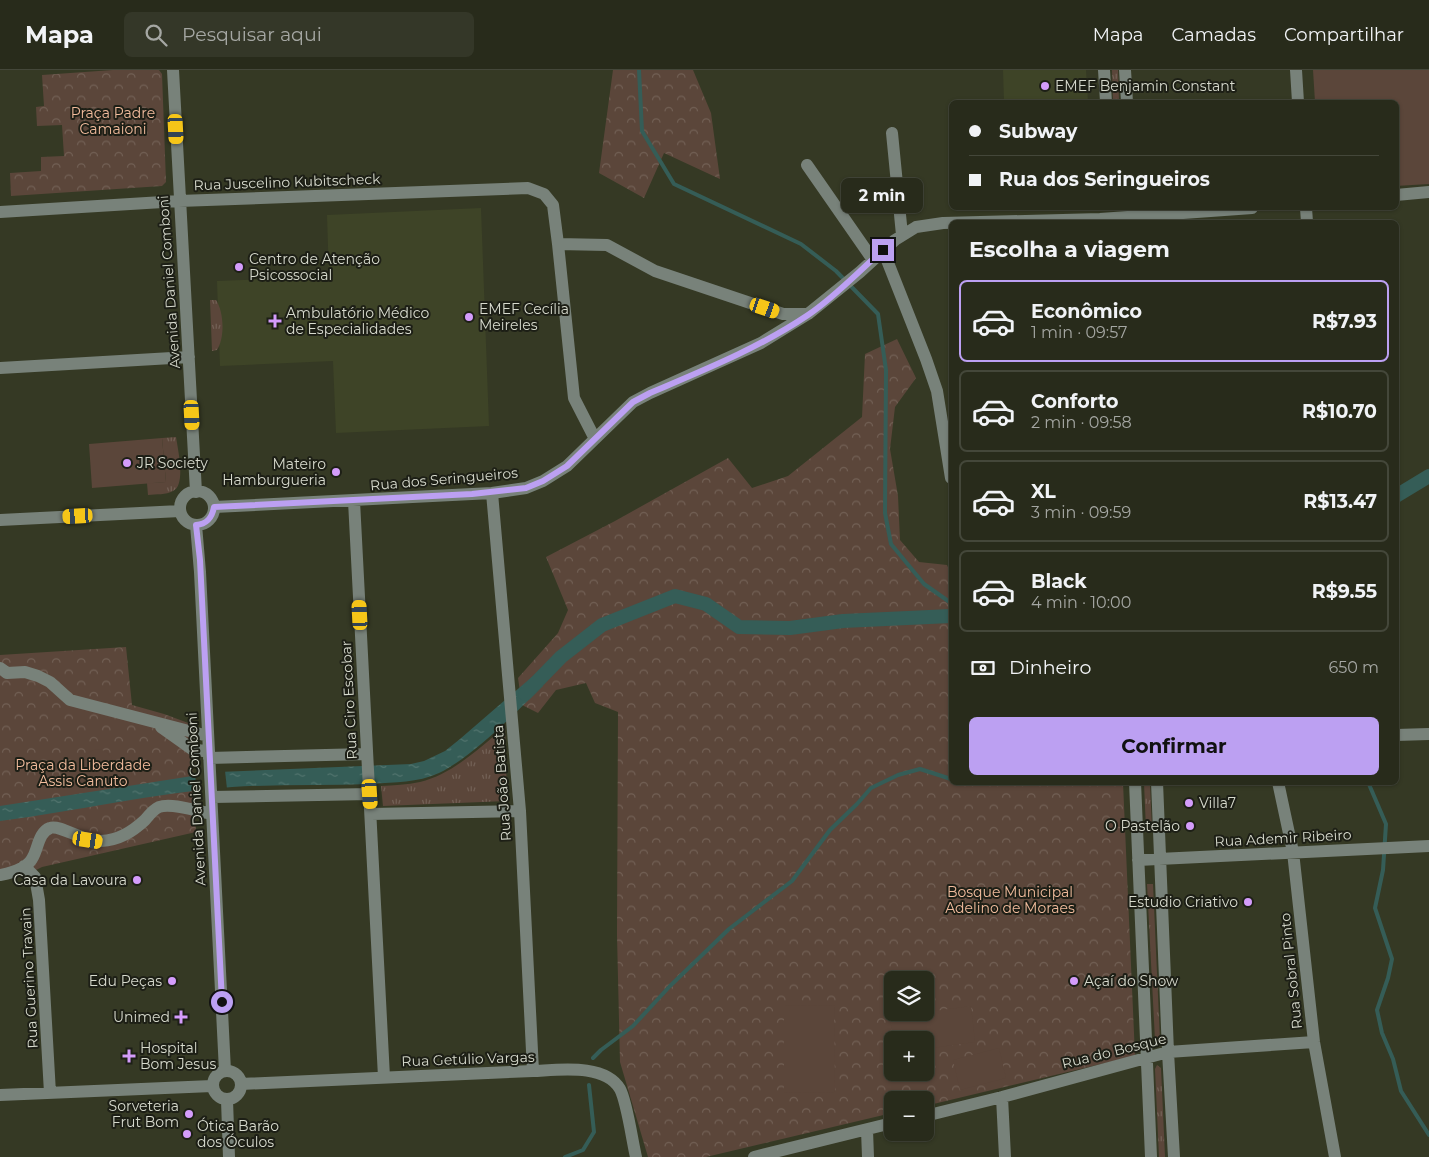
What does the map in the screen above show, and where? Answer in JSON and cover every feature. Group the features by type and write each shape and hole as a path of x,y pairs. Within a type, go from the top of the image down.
{"street":[{"name":"Avenida Daniel Comboni","path":"173,70 196,492"},
{"path":"1104,70 1106,100"},
{"path":"1125,70 1127,100"},
{"path":"1296,70 1298,100"},
{"path":"892,133 902,235"},
{"path":"807,165 872,260"},
{"name":"Rua Juscelino Kubitscheck","path":"0,212 179,201 528,188 535,189 544,194 553,206 558,244"},
{"path":"1399,195 1429,192"},
{"name":"Rua dos Seringueiros","path":"1015,220 1132,216 1222,210"},
{"name":"Rua dos Seringueiros","path":"214,507 492,493 526,488 543,481 567,466 633,402 761,343 808,314 860,272 883,250 916,227 949,223"},
{"path":"595,439 574,398 558,244 607,245 656,271 783,314 808,314"},
{"path":"883,250 926,359 936,391 949,466"},
{"path":"0,368 189,357"},
{"path":"196,492 206,494 214,507 211,518 202,524 196,525 186,521 180,511 182,500 196,492"},
{"name":"Rua João Batista","path":"492,493 520,811 533,1071"},
{"name":"Rua Ciro Escobar","path":"354,501 384,1077"},
{"path":"0,520 180,511"},
{"name":"Avenida Daniel Comboni","path":"196,525 200,566 225,1071"},
{"path":"2,674 25,672 50,682 70,700 208,736"},
{"path":"154,722 192,749 209,755 368,759"},
{"path":"1399,735 1429,734"},
{"path":"1135,785 1151,1157"},
{"path":"1157,785 1174,1157"},
{"name":"Rua Sobral Pinto","path":"1279,785 1293,852 1314,1042 1335,1157"},
{"path":"211,794 369,790"},
{"path":"0,875 24,866 32,859 40,839 50,828 60,828 80,838 99,842 118,839 136,829 159,807 176,807 212,814"},
{"path":"371,814 520,811"},
{"name":"Rua Ademir Ribeiro","path":"1138,860 1429,846"},
{"name":"Rua Guerino Travain","path":"24,866 35,877 39,900 50,1093"},
{"name":"Rua do Bosque","path":"934,1114 1168,1052 1314,1042"},
{"name":"Rua Getúlio Vargas","path":"241,1084 533,1071 580,1070 602,1074 612,1078 620,1090 636,1157"},
{"path":"225,1071 234,1072 240,1079 241,1084 237,1095 226,1100 217,1096 212,1086 217,1074 225,1071"},
{"path":"0,1095 212,1086"},
{"path":"1002,1097 1005,1157"},
{"path":"226,1100 230,1157"},
{"path":"754,1157 884,1125"},
{"path":"867,1130 868,1157"}],"shaded area":[{"name":"EMEF Benjamin Constant","path":"1003,70 1086,70 1088,100 1004,100"},
{"path":"481,208 489,426 336,433 333,361 220,366 217,281 329,277 327,215"}],"green space":[{"name":"Praça Padre Camaioni","path":"113,70 159,70 162,74 166,182 162,186 11,196 10,173 41,171 41,157 64,156 62,125 37,126 36,107 44,106 42,75"},
{"path":"613,70 693,70 711,113 720,179 664,153 644,198 599,173"},
{"path":"1112,70 1118,70 1119,100 1113,100"},
{"path":"1313,70 1429,70 1429,184 1399,186 1399,100 1315,100"},
{"path":"210,300 216,300 222,318 220,345 217,350 212,351"},
{"name":"Bosque Municipal Adelino de Moraes","path":"897,339 916,378 895,407 890,449 898,496 900,540 919,562 947,565 949,570 949,785 1123,785 1135,1056 934,1104 934,1091 884,1091 884,1115 706,1157 648,1157 620,1062 617,935 618,712 595,703 586,683 556,690 538,713 522,705 518,678 558,633 568,610 546,557 728,458 752,488 788,476 862,417 865,354"},
{"path":"176,437 180,467 177,487 167,493 148,495 147,483 166,482 162,438"},
{"name":"JR Society","path":"162,438 166,482 92,488 89,444"},
{"name":"Praça da Liberdade Assis Canuto","path":"126,647 132,705 191,724 196,832 42,867 26,875 0,879 0,655"},
{"path":"505,727 507,801 383,806 381,786 420,782 444,773 455,767"},
{"path":"98,749 110,755 114,767 122,761 129,762 133,768 131,777 126,780 120,780 114,772 107,778 97,781 86,776 79,787 68,787 63,780 66,769 76,766 82,770 85,756 91,751"},
{"path":"1144,785 1150,785 1152,829 1146,829"},
{"path":"1147,884 1153,884 1160,1040 1158,1042 1155,1040"},
{"path":"834,1005 835,1092 784,1093 784,1006"},
{"path":"971,1006 975,1042 934,1048 934,1031 892,1031 891,1021 934,1021 934,1011"},
{"path":"999,1048 1006,1078 960,1090 953,1060"},
{"path":"1157,1065 1161,1068 1165,1157 1159,1157 1155,1069"}],"water":[{"path":"533,676 543,686 507,721 452,766 422,779 372,784 232,787 145,798 0,821 0,806 218,772 411,764 424,761 445,751"}],"pier":[{"path":"225,771 227,789 197,792 195,774"}],"waterway":[{"path":"639,70 642,131 674,184 801,244 836,271 878,314 886,370 885,513 891,544 924,584 949,602"},
{"path":"1399,494 1429,476"},
{"path":"525,694 561,657 602,625 675,596 706,604 739,627 790,628 843,621 949,616"},
{"path":"593,1058 633,1026 670,986 729,929 792,881 830,830 871,788 898,775 920,769 949,778"},
{"path":"1369,785 1386,824 1383,870 1375,908 1392,959 1388,978 1377,1010 1382,1033 1393,1059 1401,1091 1429,1135"},
{"path":"565,1157 583,1150 594,1132 589,1085"}],"place":[{"name":"EMEF Benjamin Constant","path":"1045,86"},
{"name":"Centro de Atenção Psicossocial","path":"239,267"},
{"name":"EMEF Cecília Meireles","path":"469,317"},
{"name":"Ambulatório Médico de Especialidades","path":"275,321"},
{"name":"JR Society","path":"127,463"},
{"name":"Mateiro Hamburgueria","path":"336,472"},
{"name":"Villa7","path":"1189,803"},
{"name":"O Pastelão","path":"1190,826"},
{"name":"Casa da Lavoura","path":"137,880"},
{"name":"Estudio Criativo","path":"1248,902"},
{"name":"Edu Peças","path":"172,981"},
{"name":"Açaí do Show","path":"1074,981"},
{"name":"Unimed","path":"181,1017"},
{"name":"Hospital Bom Jesus","path":"129,1056"},
{"name":"Sorveteria Frut Bom","path":"189,1114"},
{"name":"Ótica Barão dos Óculos","path":"187,1134"}],"route":[{"path":"222,1002 200,560 196,525 207,522 211,518 214,507 492,493 526,488 543,481 567,466 633,402 761,343 808,314 860,272 883,250"}]}
